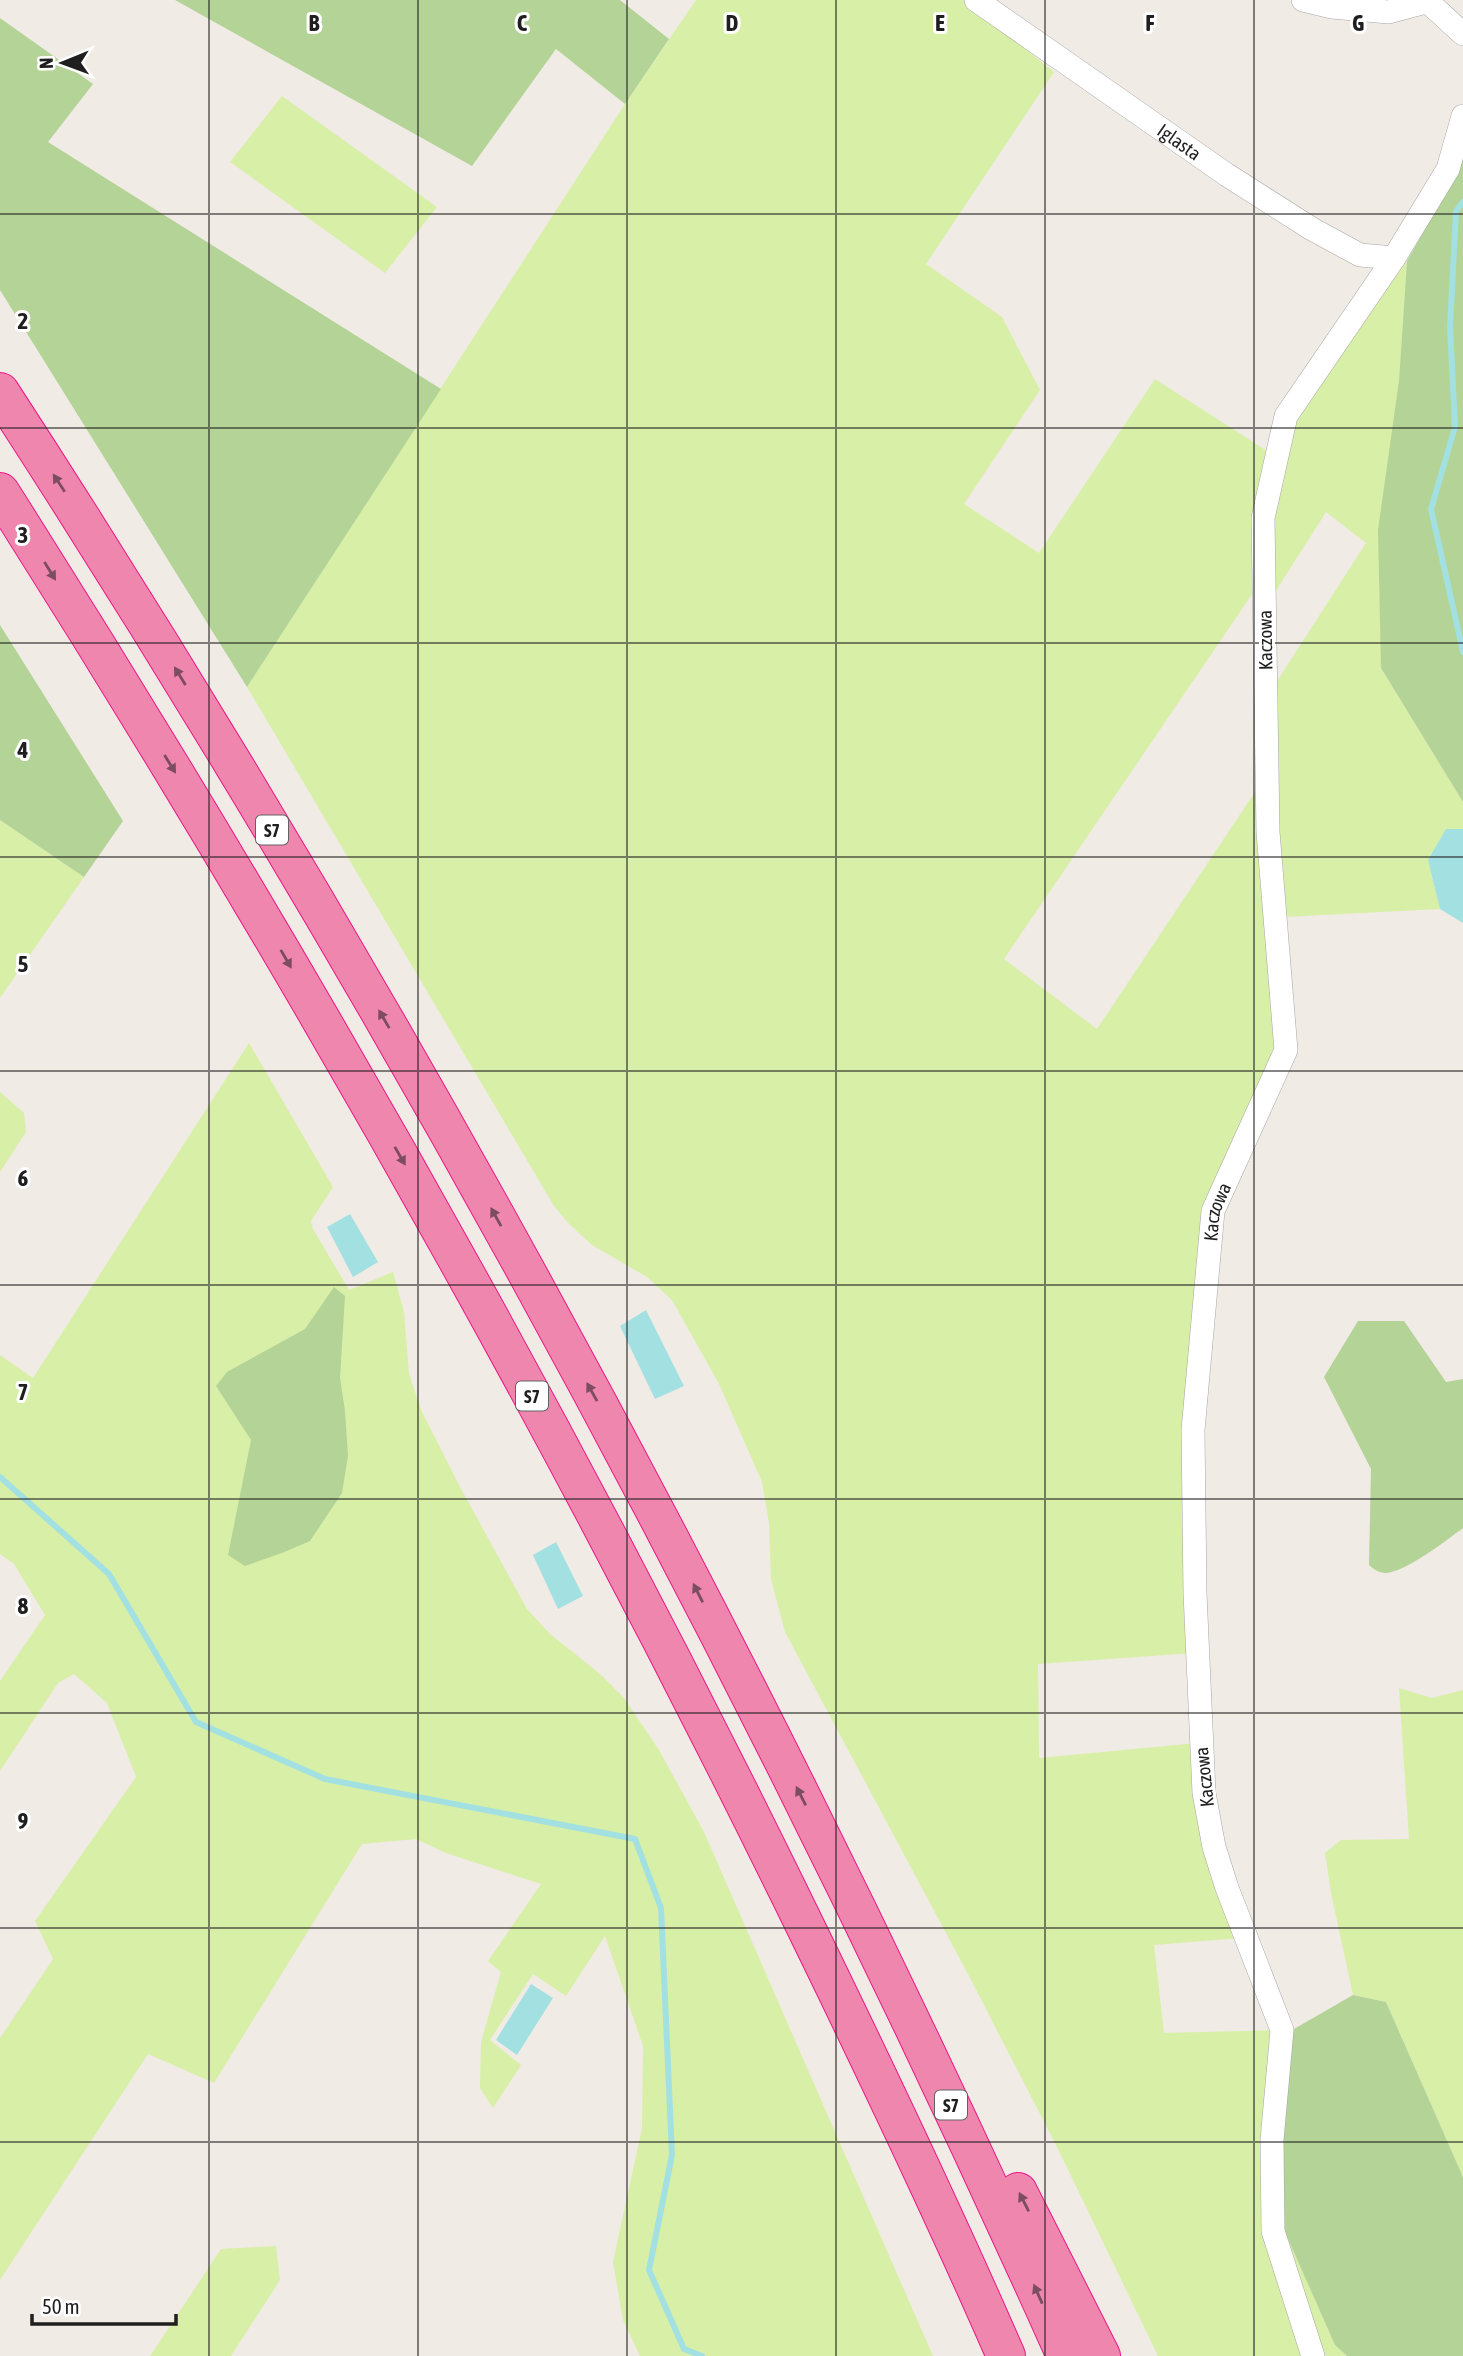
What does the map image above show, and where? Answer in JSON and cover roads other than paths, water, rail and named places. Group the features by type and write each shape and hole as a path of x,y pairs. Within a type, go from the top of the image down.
{"highway":[{"name":"S7","path":"0,392 225,750 324,917 462,1155 619,1442 832,1857 963,2130 1066,2356"},
{"name":"S7","path":"0,492 133,704 276,943 415,1184 572,1469 690,1694 764,1844 914,2154 1006,2356"},
{"path":"832,1857 917,1992 1101,2356"}],"street":[{"name":"Iglasta","path":"976,0 1227,175 1300,222 1360,255 1394,258"},
{"path":"1303,0 1389,12 1426,1 1457,28"},
{"name":"Kaczowa","path":"1313,2356 1273,2231 1272,2140 1282,2031 1227,1888 1214,1847 1204,1793 1195,1593 1193,1430 1213,1211 1286,1050 1268,832 1263,518 1286,416 1394,258 1448,169 1463,116"}],"water":[{"path":"1446,829 1463,829 1463,923 1440,909 1428,860"},
{"path":"350,1214 378,1262 353,1277 327,1227"},
{"path":"646,1310 684,1386 655,1399 620,1326"},
{"path":"556,1542 583,1596 558,1609 533,1555"},
{"path":"531,1984 553,1998 517,2055 496,2040"}],"waterway":[{"path":"1463,202 1456,211 1450,327 1455,427 1431,509 1463,652"},
{"path":"0,1477 109,1574 196,1722 325,1779 635,1839 661,1908 672,2155 649,2270 684,2349 702,2356"}]}
